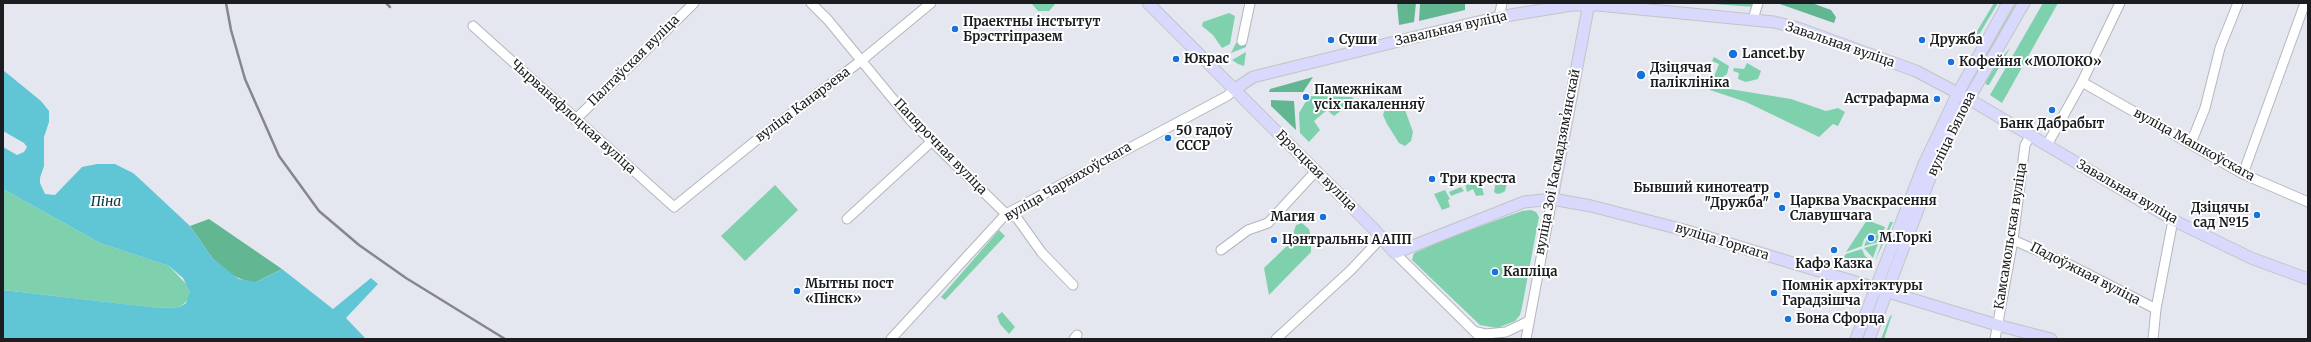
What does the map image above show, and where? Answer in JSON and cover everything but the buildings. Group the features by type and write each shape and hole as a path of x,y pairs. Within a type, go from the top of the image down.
{"main road":[{"name":"Брэсцкая вуліца","path":"1148,3 1382,237 1396,253"},
{"name":"вуліца Бялова","path":"1856,339 1924,164 1958,93 2008,3"},
{"name":"вуліца Бялова","path":"1869,339 1931,175 1969,99 2024,3"},
{"name":"Завальная вуліца","path":"1235,89 1254,77 1499,17 1572,5 1589,4 1753,19 1798,28 1916,71 1969,99 2173,220 2251,258 2308,279"},
{"name":"вуліца Зоі Касмадзямʼянскай","path":"1552,199 1589,4"},
{"name":"вуліца Горкага","path":"1396,253 1524,202 1552,199 1592,206 1684,230 1997,325 2051,339"}],"street":[{"name":"Палтаўская вуліца","path":"575,120 694,3"},
{"name":"Папярочная вуліца","path":"811,3 862,60 931,142 1006,214 1017,218 1042,253 1073,285"},
{"name":"вуліца Канарэева","path":"674,207 759,138 862,60 931,3"},
{"path":"1242,41 1250,3"},
{"path":"1499,17 1502,3"},
{"path":"1753,19 1758,3"},
{"path":"2047,145 2082,82 2120,3"},
{"path":"2191,144 2205,108 2220,48 2238,3"},
{"path":"2243,174 2305,3"},
{"name":"Чырванафлоцкая вуліца","path":"473,26 575,120 674,207"},
{"name":"вуліца Машкоўскага","path":"2082,82 2243,174 2308,202"},
{"name":"вуліца Чарняхоўскага","path":"891,339 1006,214 1227,96 1235,89"},
{"name":"Камсамольская вуліца","path":"1995,339 2013,240 2025,145 2031,135"},
{"path":"847,219 931,142"},
{"path":"1221,250 1248,230 1268,222 1316,171"},
{"name":"вуліца Зоі Касмадзямʼянскай","path":"1526,339 1552,199"},
{"path":"2153,339 2156,309 2173,220"},
{"path":"1276,339 1351,270 1382,237"},
{"name":"Падоўжная вуліца","path":"2013,240 2068,264 2156,309"},
{"name":"Брэсцкая вуліца","path":"1396,253 1482,339"},
{"path":"1474,331 1486,334 1506,332 1529,321"}],"green space":[{"path":"1031,3 1056,3 1049,11 1038,11"},
{"path":"1397,3 1416,3 1414,22 1399,25"},
{"path":"1420,3 1465,3 1465,10 1419,21"},
{"path":"1700,3 1756,3 1755,7"},
{"path":"1777,3 1812,3 1831,10 1836,17 1834,23"},
{"path":"1994,3 1998,3 1977,38 1974,36"},
{"path":"2016,3 2019,3 1975,77 1973,77"},
{"path":"2043,3 2058,3 2002,103 1990,95"},
{"path":"1229,13 1235,16 1230,44 1222,48 1213,35 1202,26 1203,22"},
{"path":"1236,43 1246,45 1246,47 1231,53"},
{"path":"2010,48 1989,85 1987,85 1985,83 1997,63"},
{"path":"1246,52 1244,66 1232,60"},
{"path":"1714,57 1729,66 1727,74 1720,79 1714,77 1719,64 1712,61"},
{"path":"1747,63 1761,71 1758,79 1746,82 1738,79 1739,73 1733,71 1734,68 1744,69"},
{"path":"1313,77 1303,92 1269,92 1270,89"},
{"path":"1711,86 1791,99 1826,111 1838,108 1845,112 1838,126 1833,124 1819,137 1746,102 1710,90"},
{"path":"1309,96 1352,97 1355,100 1334,116 1327,110 1314,121 1320,130 1309,142 1300,133 1299,113"},
{"path":"1271,100 1294,101 1296,130 1271,106"},
{"path":"1386,106 1394,109 1404,107 1413,132 1411,141 1405,146 1399,143 1387,124 1383,115"},
{"path":"1477,179 1480,180 1484,195 1476,196 1473,189 1467,192 1465,183"},
{"path":"1496,180 1507,183 1505,191 1502,193 1497,194 1494,192"},
{"path":"775,185 798,210 745,261 721,236"},
{"path":"1461,187 1464,191 1451,196 1449,192"},
{"path":"3,189 100,243 169,266 187,285 190,292 190,298 180,307 158,308 3,290"},
{"path":"1445,190 1450,199 1448,200 1450,207 1442,210 1434,194"},
{"path":"1531,210 1536,212 1539,217 1522,307 1520,315 1515,321 1497,328 1480,325 1412,260 1414,253 1453,236 1522,211"},
{"path":"209,219 282,269 256,282 248,282 232,275 213,259 190,226"},
{"path":"1867,220 1885,227 1882,235 1870,234 1864,239 1862,246 1846,252"},
{"path":"1890,222 1893,222 1876,259 1876,258"},
{"path":"1302,223 1309,229 1311,237 1311,252 1269,295 1264,268 1290,243 1296,225"},
{"path":"999,230 1005,236 945,300 941,297"},
{"path":"1877,235 1882,237 1879,242 1864,246 1867,239"},
{"path":"1878,244 1873,258 1864,248"},
{"path":"1862,249 1865,256 1872,261 1867,268 1861,268 1840,262 1846,254"},
{"path":"1002,312 1015,327 1009,334 1000,324 997,316"},
{"path":"1892,315 1884,339 1881,339 1890,316"}],"water":[{"name":"Піна","path":"3,70 41,101 49,111 49,122 44,137 44,166 40,178 40,183 45,194 55,195 82,167 97,164 115,164 133,173 143,182 190,226 213,259 239,279 256,282 282,269 333,309 371,278 378,284 346,318 366,339 3,339 3,290 159,308 180,307 186,303 190,292 183,278 169,266 100,243 3,189 3,147 17,155 24,152 27,147 24,143 3,131"}],"railway":[{"path":"226,3 231,30 245,79 279,156 319,211 359,245 406,278 505,339"},
{"path":"386,3 390,7"}],"place":[{"name":"Праектны інстытут Брэстгіпразем","path":"955,29"},
{"name":"Суши","path":"1331,40"},
{"name":"Дружба","path":"1922,40"},
{"name":"Lancet.by","path":"1733,54"},
{"name":"Юкрас","path":"1176,59"},
{"name":"Кофейня «МОЛОКО»","path":"1951,62"},
{"name":"Дзіцячая паліклініка","path":"1641,75"},
{"name":"Памежнікам усіх пакаленняў","path":"1306,97"},
{"name":"Астрафарма","path":"1937,99"},
{"name":"Банк Дабрабыт","path":"2052,110"},
{"name":"50 гадоў СССР","path":"1168,138"},
{"name":"Три креста","path":"1432,179"},
{"name":"Бывший кинотеатр \"Дружба\"","path":"1777,195"},
{"name":"Царква Уваскрасення Славушчага","path":"1782,208"},
{"name":"Дзіцячы сад №15","path":"2257,215"},
{"name":"Магия","path":"1323,217"},
{"name":"М.Горкі","path":"1871,238"},
{"name":"Цэнтральны ААПП","path":"1274,240"},
{"name":"Кафэ Казка","path":"1834,250"},
{"name":"Капліца","path":"1495,272"},
{"name":"Мытны пост «Пінск»","path":"797,291"},
{"name":"Помнік архітэктуры Гарадзішча","path":"1774,293"},
{"name":"Бона Сфорца","path":"1788,319"}]}
